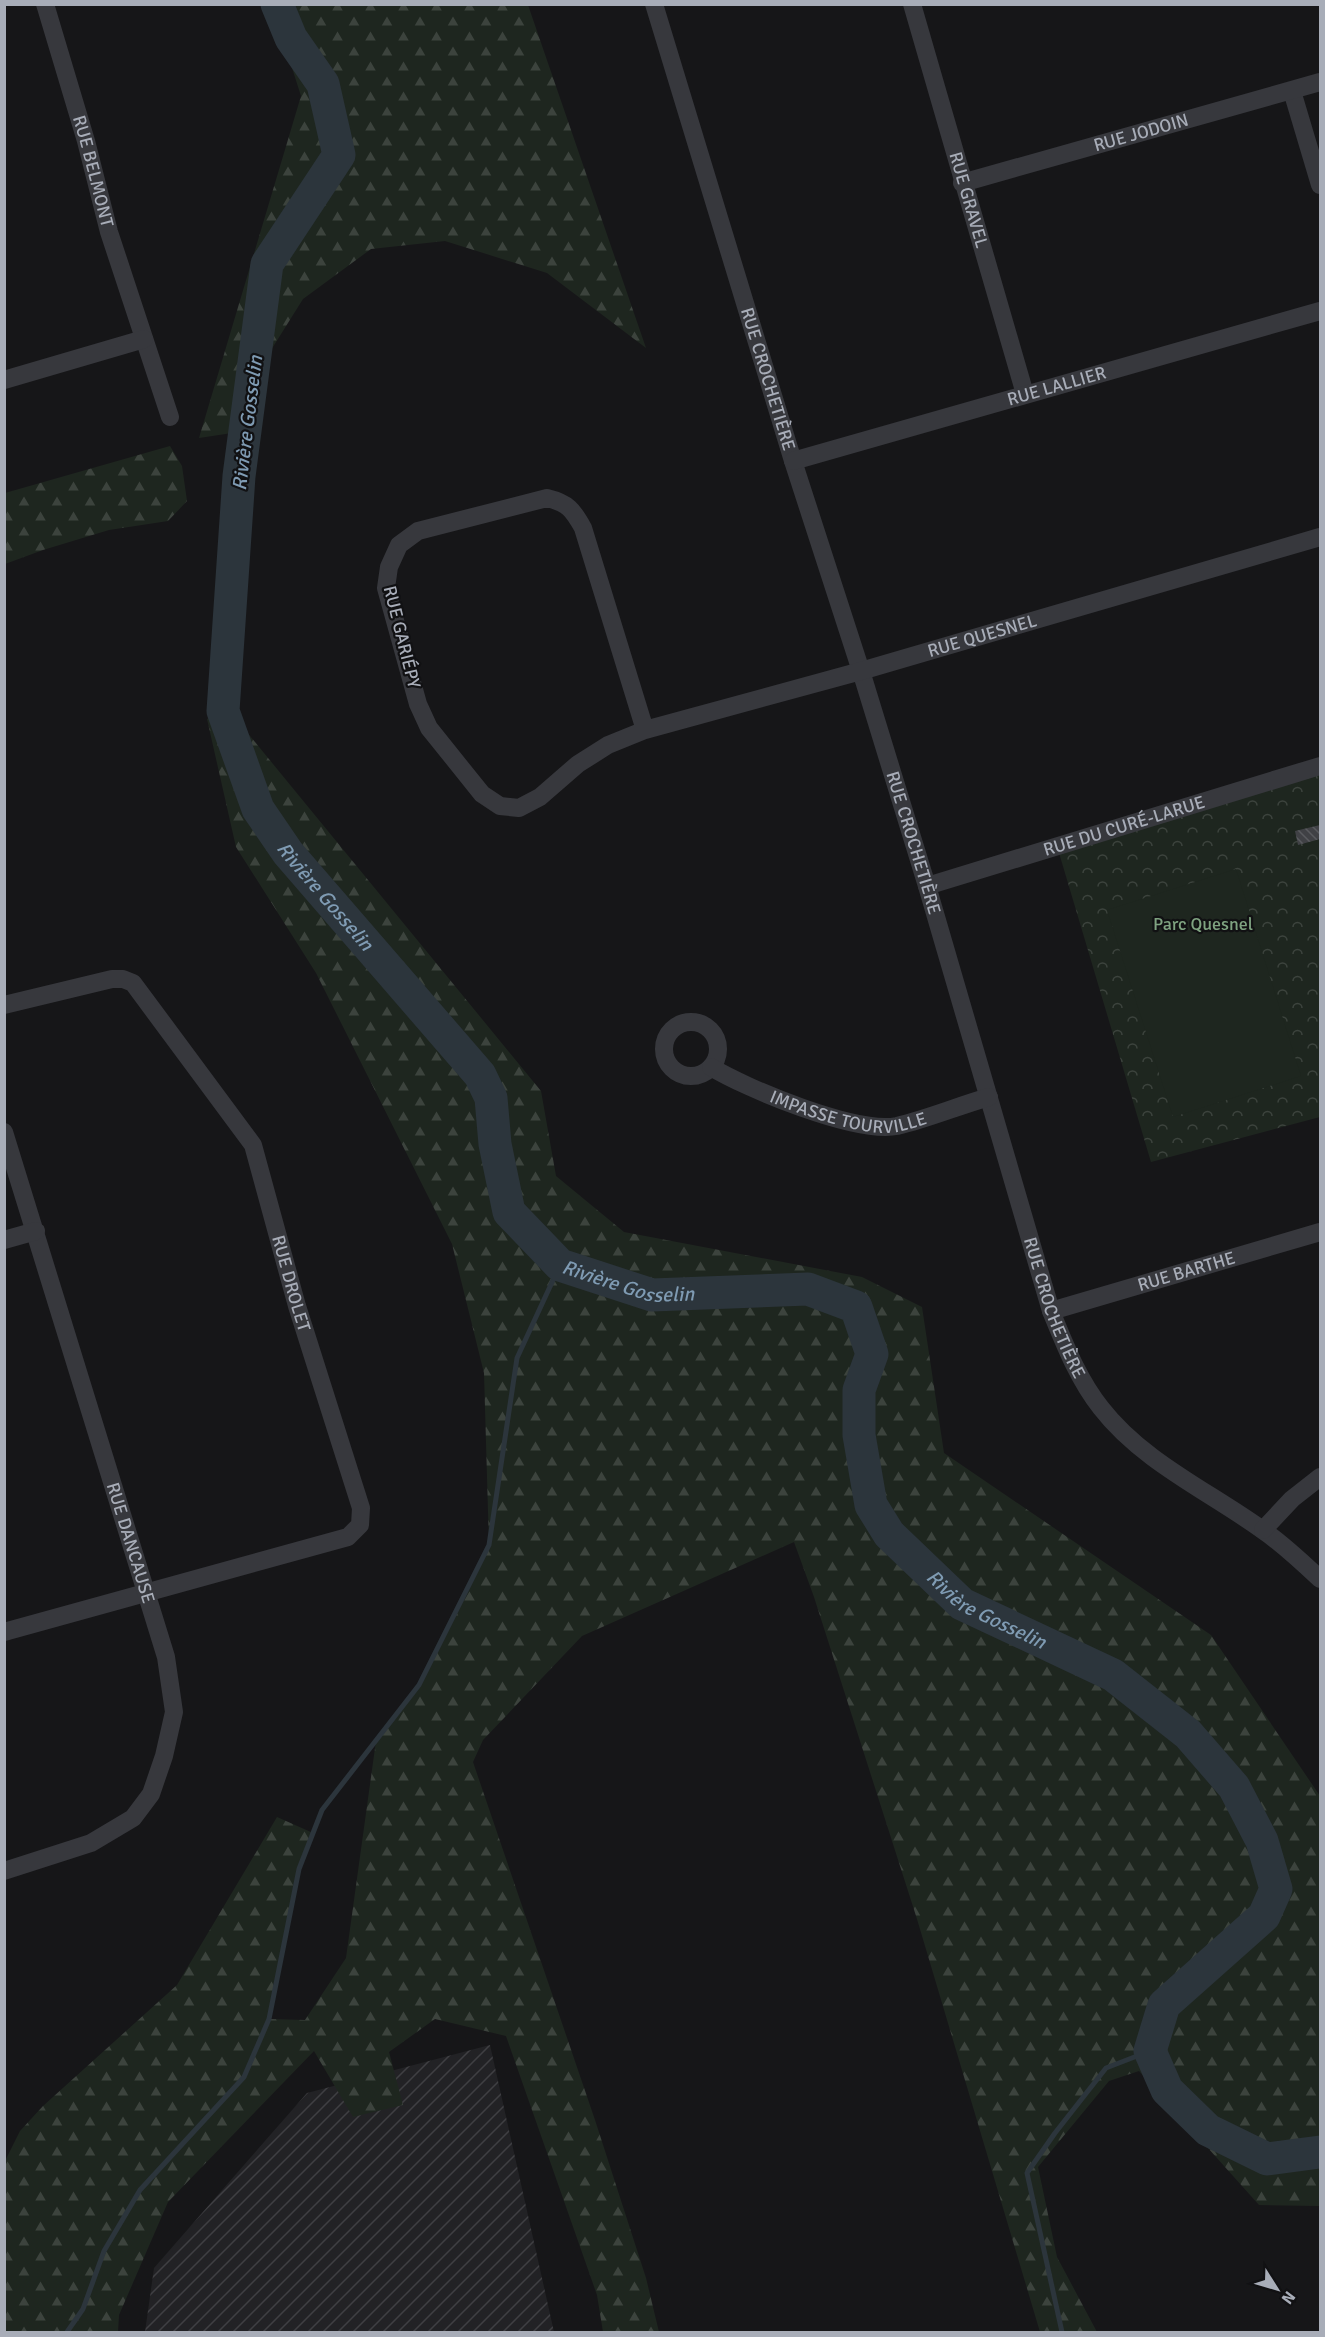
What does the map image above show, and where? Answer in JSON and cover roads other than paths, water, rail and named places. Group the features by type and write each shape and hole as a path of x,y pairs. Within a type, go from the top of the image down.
{"street":[{"name":"RUE BELMONT","path":"45,4 86,141 109,232 170,417"},
{"name":"RUE CROCHETIÈRE","path":"654,4 793,461 861,670 927,886 1051,1311 1069,1356 1101,1408 1128,1438 1263,1530 1320,1579"},
{"name":"RUE GRAVEL","path":"912,4 1025,394"},
{"name":"RUE JODOIN","path":"962,183 1320,82"},
{"path":"1292,91 1320,185"},
{"name":"RUE LALLIER","path":"793,461 1320,310"},
{"path":"4,380 144,339"},
{"name":"RUE GARIÉPY","path":"547,498 562,501 574,513 583,528 645,730 608,745 578,764 540,797 519,808 500,806 482,794 429,728 418,704 386,588 389,567 399,545 418,531 547,498"},
{"name":"RUE QUESNEL","path":"645,730 1320,537"},
{"name":"RUE DU CURÉ-LARUE","path":"927,886 1320,766"},
{"name":"RUE DROLET","path":"4,1005 112,979 123,979 133,984 253,1146 297,1306 361,1508 360,1526 348,1537 4,1632"},
{"name":"IMPASSE TOURVILLE","path":"711,1067 740,1083 842,1121 874,1127 896,1126 989,1097"},
{"name":"RUE DANCAUSE","path":"4,1131 165,1657 174,1712 165,1756 151,1794 133,1818 91,1844 4,1871"},
{"path":"4,1240 36,1231"},
{"name":"RUE BARTHE","path":"1051,1311 1320,1232"},
{"path":"1263,1530 1292,1499 1320,1477"}],"waterway":[{"name":"Rivière Gosselin","path":"277,4 291,38 323,84 339,155 267,264 239,476 223,711 258,809 288,853 480,1075 491,1098 495,1144 509,1212 560,1265 652,1295 808,1289 856,1307 872,1354 859,1390 859,1435 871,1505 889,1534 962,1604 1113,1675 1188,1734 1234,1787 1262,1841 1276,1889 1264,1916 1164,2005 1150,2051 1167,2090 1208,2130 1267,2159 1320,2152"},
{"path":"67,2332 83,2309 104,2251 140,2190 244,2077 269,2019 299,1869 322,1810 419,1685 489,1545 517,1358 560,1265"},
{"path":"1062,2332 1027,2173 1106,2068 1150,2051"}],"park label":[{"name":"Parc Quesnel","path":"1203,924"}]}
